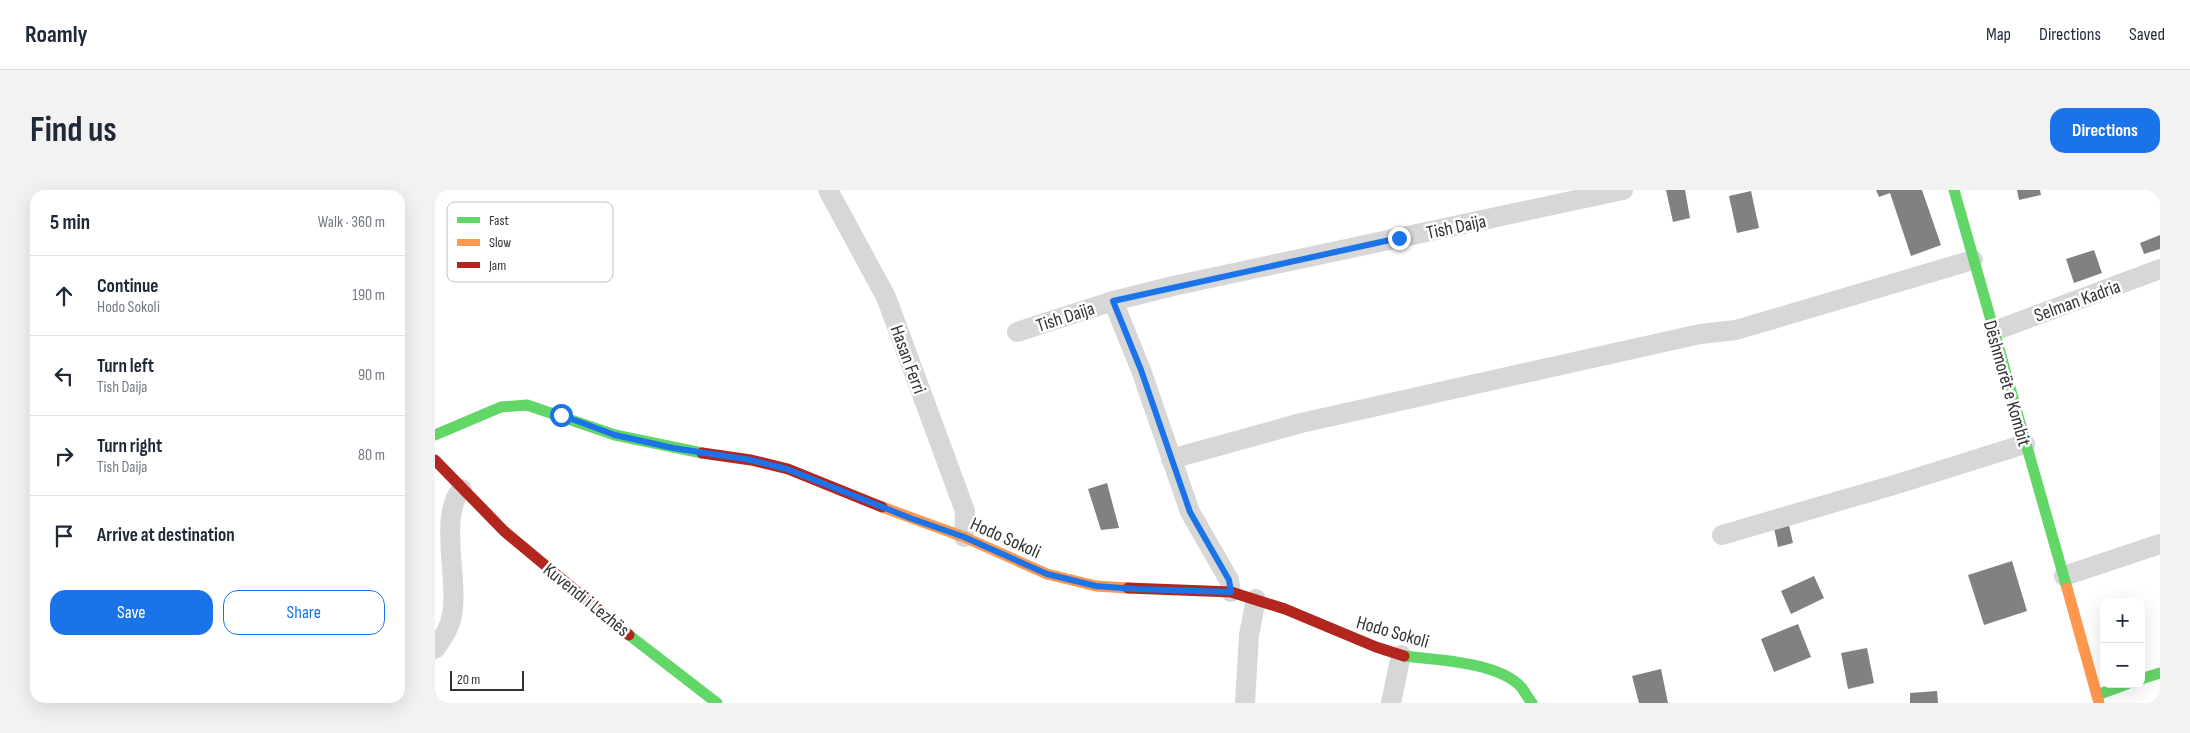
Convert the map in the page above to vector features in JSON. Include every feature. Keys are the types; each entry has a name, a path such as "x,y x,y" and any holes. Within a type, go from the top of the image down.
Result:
{"street":[{"name":"Hasan Ferri","path":"828,190 886,297 897,325 965,511 964,537"},
{"name":"Tish Daija","path":"1017,332 1113,301 1623,190"},
{"name":"Dëshmorët e Kombit","path":"1954,190 2098,699"},
{"path":"1171,459 1301,423 1428,393 1699,334 1736,330 1973,260"},
{"name":"Selman Kadria","path":"1994,331 2160,269"},
{"name":"Tish Daija","path":"1113,301 1141,370 1190,512 1229,580 1231,592"},
{"name":"Hodo Sokoli","path":"435,435 501,407 527,405 615,435 673,448 751,460 787,469 910,518 964,537 1047,574 1096,586 1231,592 1256,599 1285,609 1375,648 1480,667 1504,675 1520,686 1532,703"},
{"path":"1722,535 1894,485 2025,444"},
{"name":"Kuvendi i Lezhës","path":"435,460 504,531 563,581 717,703"},
{"path":"435,650 445,636 453,615 452,508 456,496 462,489"},
{"path":"2064,576 2160,544"},
{"path":"1245,703 1249,635 1256,599"},
{"path":"1391,703 1401,654"},
{"path":"2145,678 2160,673"},
{"path":"2098,699 2119,688"}],"building":[{"path":"1666,190 1685,190 1690,218 1673,222"},
{"path":"1876,190 1922,190 1941,245 1911,256 1890,193 1879,197"},
{"path":"2017,190 2040,190 2041,195 2019,200"},
{"path":"1751,191 1759,228 1737,233 1729,196"},
{"path":"2160,235 2160,249 2144,254 2140,243"},
{"path":"2094,250 2102,273 2074,283 2066,259"},
{"path":"1107,483 1119,528 1101,530 1088,489"},
{"path":"1789,525 1793,543 1778,547 1774,528"},
{"path":"2012,561 2027,611 1984,625 1968,575"},
{"path":"1814,576 1824,598 1791,614 1781,591"},
{"path":"1798,624 1811,657 1774,672 1761,639"},
{"path":"1867,648 1874,683 1848,689 1841,653"},
{"path":"1661,669 1668,703 1639,703 1632,676"},
{"path":"1937,691 1938,703 1910,703 1910,693"}],"traffic: fast":[{"path":"1954,190 2067,588"},
{"path":"435,435 501,407 527,405 615,435 702,453"},
{"path":"629,635 717,703"},
{"path":"1404,656 1449,661 1483,667 1498,672 1521,687 1532,703"},
{"path":"2145,678 2160,673"},
{"path":"2097,695 2116,688"}],"traffic: slow":[{"path":"882,507 964,537 1047,574 1096,586 1128,588"},
{"path":"2067,588 2099,703"}],"traffic: jam":[{"path":"702,453 751,460 788,469 882,507"},
{"path":"435,460 504,531 629,635"},
{"path":"1128,588 1231,592 1285,609 1376,647 1404,656"}],"route":[{"path":"561,415 615,435 673,448 751,460 787,469 910,518 964,537 1047,574 1096,586 1231,592 1232,585 1190,512 1141,370 1113,301 1173,286 1399,238"}]}
